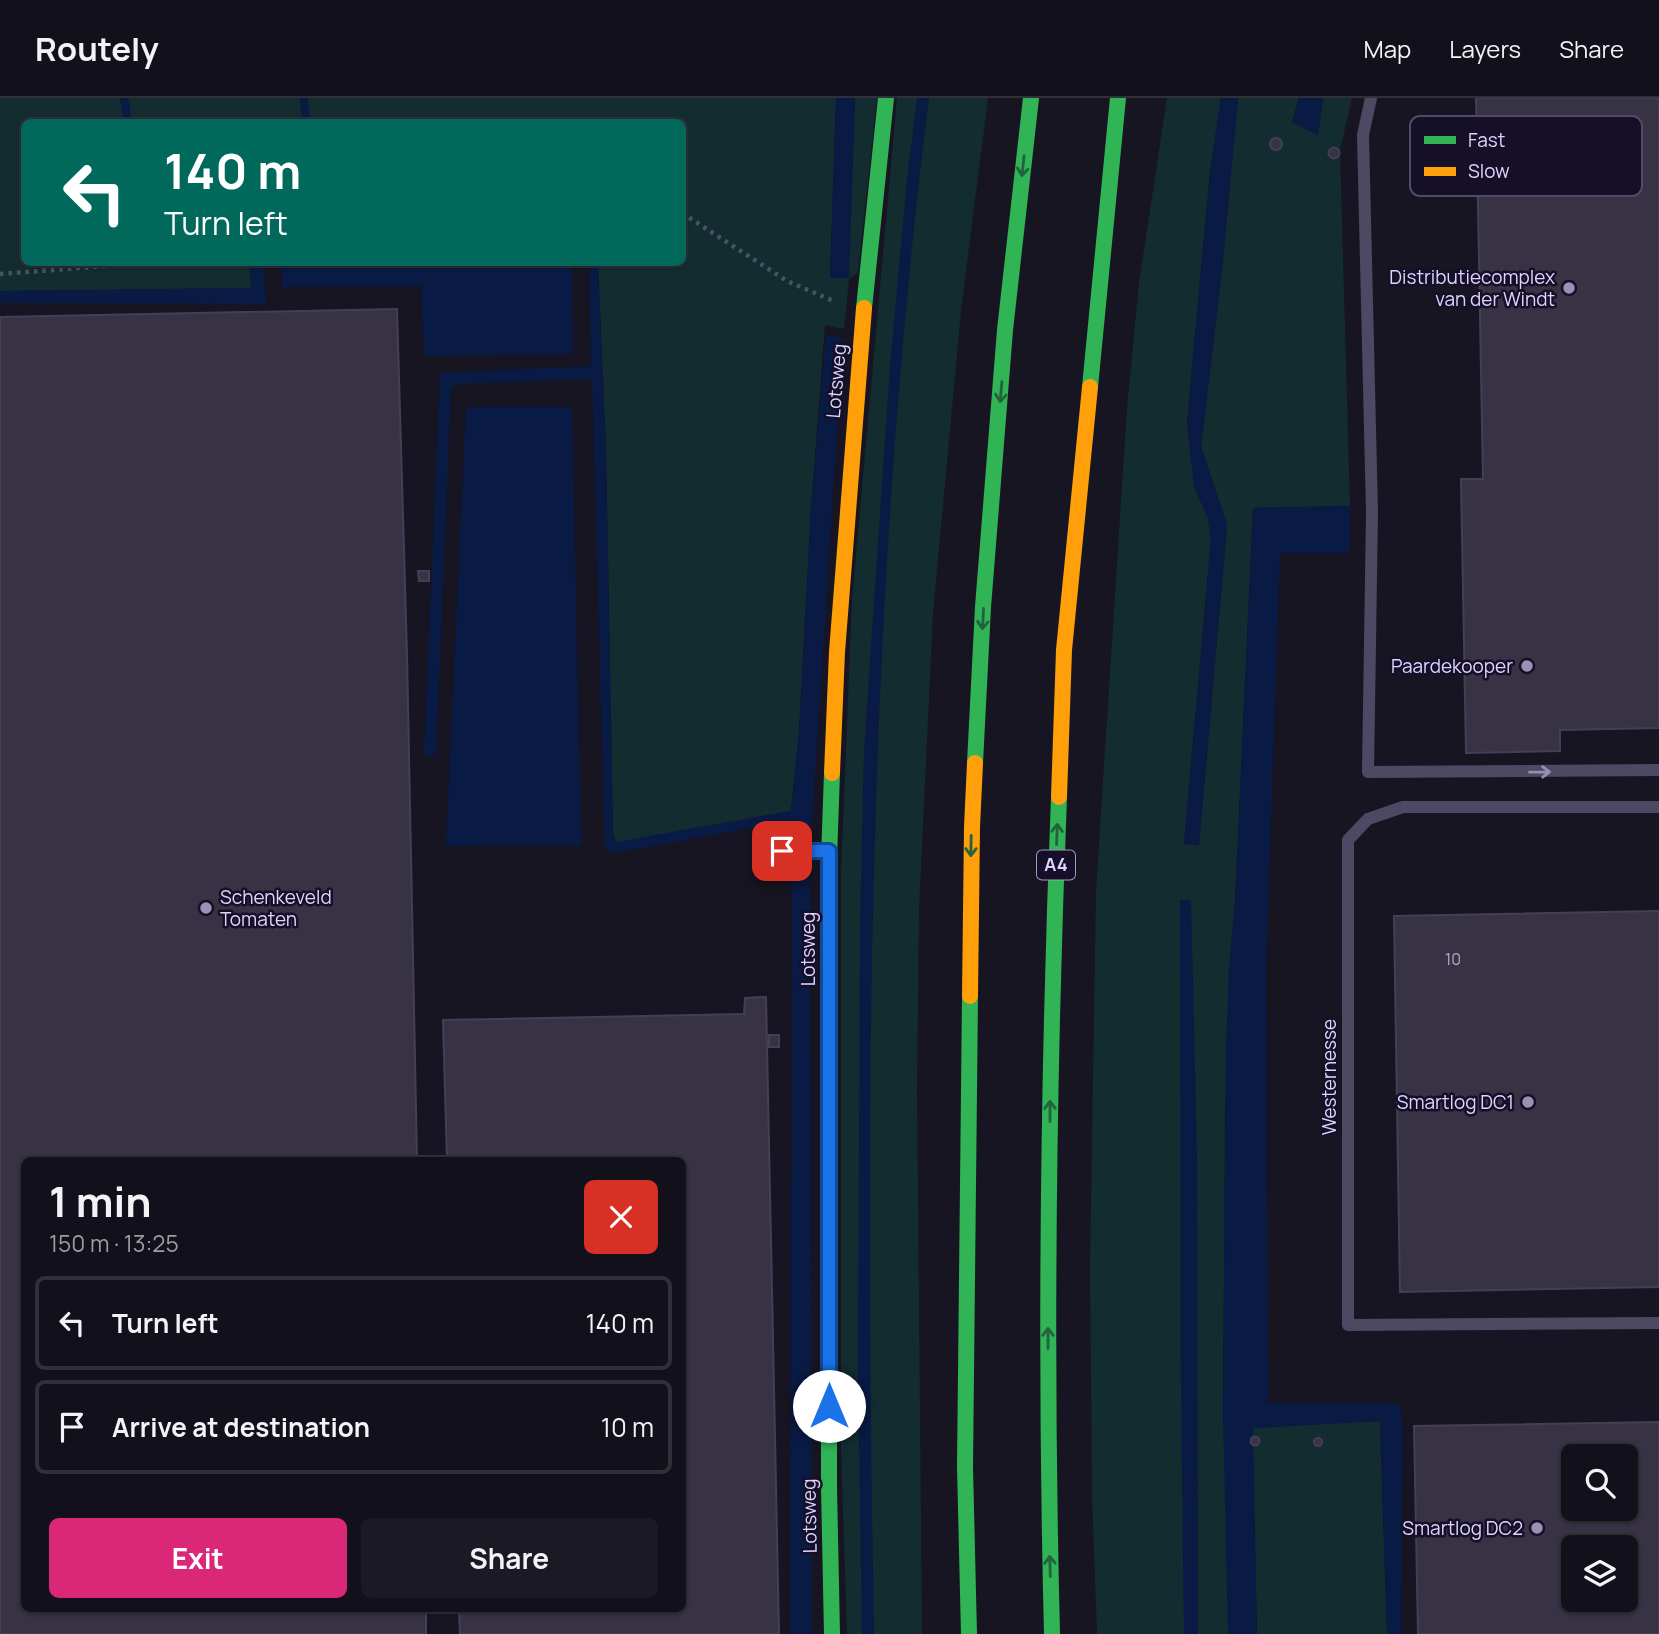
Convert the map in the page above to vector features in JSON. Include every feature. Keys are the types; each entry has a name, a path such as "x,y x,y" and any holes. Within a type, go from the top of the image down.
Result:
{"main road":[{"name":"Lotsweg","path":"832,1634 829,1487 829,851 837,652 863,313 886,98"},
{"path":"969,1634 965,1467 972,827 983,607 1004,344 1031,98"},
{"name":"A4","path":"1052,1634 1048,1481 1050,1025 1064,650 1118,98"}],"lane":[{"path":"1371,98 1363,135 1372,512 1368,772 1659,770"},
{"name":"Westernesse","path":"1659,807 1403,807 1368,818 1348,840 1348,1325 1659,1323"},
{"path":"782,851 829,851"}],"path":[{"path":"686,216 787,281 863,313"},
{"path":"0,274 107,266"}],"green space":[{"path":"0,98 836,98 830,278 848,278 855,98 877,98 858,273 849,279 844,329 825,325 811,507 799,732 791,811 622,843 616,842 613,833 606,450 598,266 686,266 686,119 21,119 21,266 250,266 251,288 0,291"},
{"path":"897,98 988,98 961,311 933,613 919,909 917,1089 922,1634 847,1634 841,1449 841,874 852,599"},
{"path":"1167,98 1221,98 1210,172 1187,423 1194,486 1208,518 1211,539 1184,844 1199,845 1227,525 1201,447 1222,269 1238,98 1299,98 1292,122 1318,135 1323,98 1352,98 1340,150 1350,506 1253,508 1235,902 1229,972 1225,1115 1223,1413 1244,1634 1097,1634 1092,1496 1090,1266 1096,891 1127,408 1139,283"},
{"path":"1380,1421 1387,1634 1257,1634 1252,1428"}],"water":[{"path":"836,98 855,98 849,278 830,278"},
{"path":"917,98 929,98 908,289 892,481 874,865 870,1250 874,1634 862,1634 858,1372 860,928 864,750 890,367"},
{"path":"1221,98 1238,98 1222,269 1201,447 1227,525 1199,845 1184,844 1211,539 1208,518 1194,486 1187,423 1210,172"},
{"path":"1299,98 1323,98 1318,135 1292,122"},
{"path":"250,266 264,266 266,304 0,303 0,291 251,288"},
{"path":"282,266 572,266 573,354 424,356 421,286 282,287"},
{"path":"589,266 598,266 606,450 613,833 616,842 791,811 799,732 811,507 826,334 843,339 812,824 806,826 779,823 615,853 605,848 592,379 459,384 451,388 436,755 424,755 440,373 591,366"},
{"path":"466,407 572,407 581,845 446,846"},
{"path":"1350,506 1350,553 1280,553 1266,969 1268,1403 1394,1403 1400,1407 1403,1427 1401,1634 1387,1634 1380,1421 1253,1428 1257,1634 1228,1634 1223,1413 1226,1049 1253,508"},
{"path":"792,870 810,870 812,1634 790,1634"},
{"path":"1180,900 1191,900 1197,1155 1198,1634 1184,1634"}],"building":[{"name":"Distributiecomplex van der Windt","path":"1476,98 1659,98 1659,728 1560,730 1560,751 1466,753 1461,479 1483,479 1478,196 1642,196 1642,116 1476,116"},
{"path":"1276,138 1282,144 1276,150 1270,144"},
{"path":"1334,148 1338,149 1338,157 1334,158 1330,157 1329,153 1330,149"},
{"name":"Schenkeveld Tomaten","path":"397,309 417,1157 21,1157 21,1612 426,1612 426,1634 0,1634 0,317"},
{"path":"418,571 429,571 429,581 419,581"},
{"name":"Smartlog DC1","path":"1659,911 1659,1287 1400,1292 1394,916"},
{"path":"766,997 779,1634 460,1634 459,1612 686,1612 686,1157 447,1157 443,1020 744,1014 745,998"},
{"path":"769,1035 779,1035 779,1047 769,1047"},
{"name":"Smartlog DC2","path":"1659,1422 1659,1634 1418,1634 1414,1426"},
{"path":"1255,1437 1259,1441 1255,1445 1251,1441"},
{"path":"1318,1438 1322,1442 1318,1446 1314,1442"}],"waterway":[{"path":"124,98 128,119"},
{"path":"304,98 306,119"}],"traffic: fast":[{"path":"864,308 886,98"},
{"path":"975,763 983,607 1005,330 1031,98"},
{"path":"1090,387 1118,98"},
{"path":"832,773 829,858 829,1487 832,1634"},
{"path":"1052,1634 1049,1216 1059,797"},
{"path":"969,1634 965,1467 970,996"}],"traffic: slow":[{"path":"832,773 837,652 864,308"},
{"path":"1059,797 1064,650 1090,387"},
{"path":"970,996 975,763"}],"place":[{"name":"Distributiecomplex van der Windt","path":"1569,288"},
{"name":"Paardekooper","path":"1527,666"},
{"name":"Schenkeveld Tomaten","path":"206,908"},
{"name":"Smartlog DC1","path":"1528,1102"},
{"name":"Smartlog DC2","path":"1537,1528"}],"route":[{"path":"782,851 829,851 829,1406"}]}
